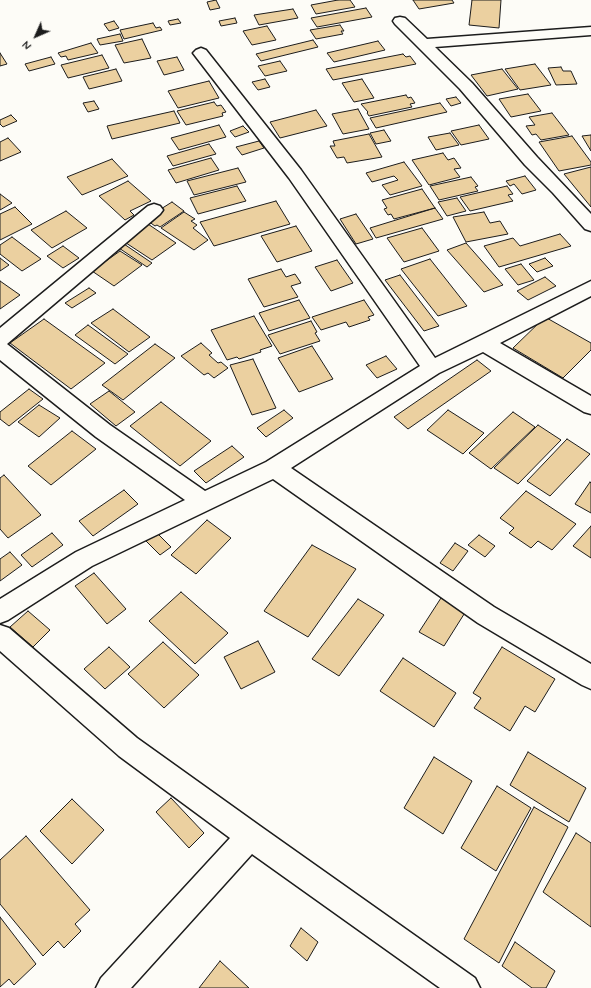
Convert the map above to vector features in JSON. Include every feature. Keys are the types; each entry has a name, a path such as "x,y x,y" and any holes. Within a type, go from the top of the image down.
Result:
{"street":[{"path":"400,21 466,86 531,161 559,189 591,225"},
{"path":"422,44 591,31"},
{"path":"201,54 295,174 432,368"},
{"path":"0,339 154,210"},
{"path":"0,612 84,559 274,468 432,368 591,288"},
{"path":"484,343 591,406"},
{"path":"0,349 103,431 204,502"},
{"path":"274,468 486,615 591,677"},
{"path":"0,636 128,747 250,836 465,988"},
{"path":"111,988 250,836"}],"building":[{"path":"216,0 220,8 210,10 207,2"},
{"path":"338,0 350,0 355,7 316,14 311,5"},
{"path":"413,0 452,0 454,3 419,9"},
{"path":"472,0 501,0 499,28 469,25"},
{"path":"366,8 372,17 317,27 311,18"},
{"path":"293,9 298,18 259,25 254,15"},
{"path":"235,18 237,23 221,26 219,21"},
{"path":"178,19 181,23 170,25 168,21"},
{"path":"114,21 119,28 109,31 104,24"},
{"path":"153,23 156,28 160,27 162,30 124,39 120,30"},
{"path":"340,25 344,31 341,31 343,34 316,39 310,30"},
{"path":"267,26 276,40 252,45 243,31"},
{"path":"120,34 123,41 100,45 97,39"},
{"path":"142,39 151,58 124,63 115,45"},
{"path":"313,40 318,47 261,61 256,54"},
{"path":"378,41 385,50 334,62 327,53"},
{"path":"91,43 98,53 68,60 66,56 61,57 58,53"},
{"path":"0,53 7,64 0,66"},
{"path":"403,54 406,57 410,56 416,64 333,80 326,69"},
{"path":"102,55 109,68 68,78 61,65"},
{"path":"51,57 55,64 29,71 25,64"},
{"path":"177,57 184,70 164,75 157,61"},
{"path":"280,61 287,71 265,76 258,66"},
{"path":"535,64 551,85 520,90 505,69"},
{"path":"561,67 563,71 571,71 577,84 556,85 548,68"},
{"path":"116,69 122,81 89,89 83,77"},
{"path":"502,69 518,89 487,96 471,75"},
{"path":"265,79 270,87 258,90 252,82"},
{"path":"362,79 374,98 354,102 342,83"},
{"path":"209,81 219,98 178,108 168,91"},
{"path":"528,94 541,111 511,117 499,99"},
{"path":"406,95 408,98 411,97 415,103 410,104 412,107 369,116 367,113 368,112 361,104"},
{"path":"456,97 461,103 451,106 446,99"},
{"path":"94,101 99,109 88,112 83,103"},
{"path":"214,102 217,106 221,105 226,112 222,113 223,116 186,125 177,111"},
{"path":"440,103 447,112 376,128 370,118"},
{"path":"358,109 369,129 343,134 332,114"},
{"path":"316,110 327,126 280,138 270,122"},
{"path":"174,111 180,123 112,139 107,126"},
{"path":"552,113 569,135 541,140 536,134 532,135 526,126 535,125 529,117"},
{"path":"11,115 17,121 3,127 0,124 0,120"},
{"path":"219,125 226,137 179,150 171,138"},
{"path":"479,125 489,139 461,145 451,131"},
{"path":"243,126 249,132 235,137 230,131"},
{"path":"384,130 391,141 376,144 370,133"},
{"path":"450,133 459,145 436,150 428,137"},
{"path":"369,134 382,157 347,163 344,157 337,158 330,146 335,146 333,141"},
{"path":"591,135 591,151 582,136"},
{"path":"572,136 591,162 591,165 559,171 539,142"},
{"path":"8,138 21,152 0,161 0,142"},
{"path":"259,141 264,148 242,155 236,147"},
{"path":"209,144 216,154 173,166 167,156"},
{"path":"443,153 448,160 454,158 461,168 454,169 460,177 429,185 412,160"},
{"path":"211,158 219,170 176,183 168,170"},
{"path":"112,159 128,176 82,195 67,177"},
{"path":"404,162 422,186 390,195 382,185 398,180 394,176 372,182 366,173"},
{"path":"591,167 591,207 564,174"},
{"path":"238,168 246,182 194,195 187,181"},
{"path":"525,176 536,190 522,194 514,184 510,186 506,181"},
{"path":"471,177 478,186 475,187 478,191 439,200 430,186"},
{"path":"128,181 151,201 130,211 134,215 125,220 99,196"},
{"path":"237,186 246,201 198,214 190,198"},
{"path":"507,186 513,194 508,195 513,201 470,211 460,197"},
{"path":"422,189 435,208 394,219 391,214 388,215 384,209 387,208 382,200"},
{"path":"0,194 12,203 0,210"},
{"path":"457,198 466,211 447,216 438,202"},
{"path":"276,201 290,224 214,246 200,222"},
{"path":"172,202 184,211 160,227 157,225 155,226 145,219"},
{"path":"15,207 32,224 0,240 0,214"},
{"path":"435,208 443,219 376,238 370,228"},
{"path":"66,211 87,228 52,248 31,230"},
{"path":"184,212 195,219 191,221 197,225 193,228 208,240 194,250 161,228"},
{"path":"484,212 490,223 500,221 508,234 466,242 453,217"},
{"path":"356,214 373,239 356,244 340,219"},
{"path":"145,222 176,243 152,260 120,239"},
{"path":"296,226 312,251 277,262 261,236"},
{"path":"422,228 439,251 404,262 387,238"},
{"path":"560,234 571,246 499,267 484,246 513,238 520,246"},
{"path":"12,237 41,259 22,271 0,254 0,245"},
{"path":"121,242 152,263 147,267 116,246"},
{"path":"466,243 503,285 484,292 447,250"},
{"path":"63,246 79,258 63,268 47,256"},
{"path":"120,251 142,265 114,286 92,271"},
{"path":"0,258 9,265 0,271"},
{"path":"545,258 553,266 537,272 529,264"},
{"path":"430,259 467,306 438,316 401,269"},
{"path":"337,260 353,283 331,291 315,267"},
{"path":"521,264 534,280 518,285 505,269"},
{"path":"281,269 286,277 295,274 301,283 291,286 298,297 264,307 248,279"},
{"path":"400,275 439,326 424,331 385,280"},
{"path":"545,277 556,286 528,300 517,291"},
{"path":"0,281 20,295 0,309"},
{"path":"89,288 96,293 72,308 65,303"},
{"path":"299,300 310,318 269,331 259,313"},
{"path":"364,300 374,315 368,317 370,320 349,327 346,322 321,330 312,317"},
{"path":"113,309 150,337 129,352 91,323"},
{"path":"254,316 272,346 260,350 261,352 239,359 237,357 227,360 211,330"},
{"path":"545,317 591,343 591,350 563,378 513,348"},
{"path":"44,319 105,363 71,389 10,343"},
{"path":"311,321 317,332 315,333 320,341 280,354 268,335"},
{"path":"88,325 128,354 115,364 75,335"},
{"path":"201,343 212,353 209,355 218,363 221,362 228,368 214,378 208,373 204,375 181,356"},
{"path":"155,344 175,358 123,400 102,385"},
{"path":"312,346 333,379 299,392 278,358"},
{"path":"386,356 397,369 377,378 366,365"},
{"path":"253,359 276,408 252,415 230,365"},
{"path":"477,360 491,371 408,429 394,417"},
{"path":"29,389 43,399 9,426 0,419 0,412"},
{"path":"109,391 135,412 116,426 90,404"},
{"path":"161,402 211,441 180,466 130,426"},
{"path":"39,405 60,418 39,437 18,422"},
{"path":"284,410 293,418 266,437 257,428"},
{"path":"448,410 484,433 463,454 427,430"},
{"path":"513,412 535,427 491,469 469,453"},
{"path":"538,425 561,440 518,484 494,468"},
{"path":"72,431 96,449 51,485 28,466"},
{"path":"567,439 590,454 550,496 527,481"},
{"path":"232,446 244,457 206,483 194,471"},
{"path":"4,475 41,515 8,538 0,529 0,478"},
{"path":"590,482 591,483 591,513 575,504"},
{"path":"124,490 138,504 93,536 79,521"},
{"path":"526,491 576,524 552,550 538,541 531,548 509,533 514,528 500,518"},
{"path":"207,520 231,538 196,574 171,555"},
{"path":"591,526 591,558 573,546"},
{"path":"52,533 63,545 32,567 21,555"},
{"path":"157,533 171,547 160,555 146,541"},
{"path":"479,535 495,546 485,557 468,545"},
{"path":"455,543 468,551 453,571 440,563"},
{"path":"312,545 356,569 308,637 264,611"},
{"path":"10,552 22,565 0,581 0,559"},
{"path":"94,573 126,609 107,624 75,586"},
{"path":"181,592 228,633 195,664 149,621"},
{"path":"441,598 466,611 444,646 419,632"},
{"path":"358,599 384,615 339,676 312,659"},
{"path":"28,611 50,630 33,647 10,627"},
{"path":"258,641 275,672 241,689 224,657"},
{"path":"163,642 199,675 164,708 128,674"},
{"path":"109,647 130,667 105,689 84,669"},
{"path":"502,647 555,679 535,712 525,706 510,731 474,708 481,698 473,693"},
{"path":"403,658 456,693 434,727 380,691"},
{"path":"528,752 586,788 569,822 510,785"},
{"path":"434,757 472,781 443,834 404,808"},
{"path":"497,786 531,808 496,871 461,848"},
{"path":"171,798 204,833 189,848 156,812"},
{"path":"72,799 104,830 72,864 40,831"},
{"path":"534,807 568,827 499,963 464,939"},
{"path":"576,833 591,843 591,927 543,892"},
{"path":"26,836 90,910 75,924 81,931 64,948 58,941 43,956 0,904 0,860"},
{"path":"0,917 36,964 14,985 9,979 0,987"},
{"path":"301,928 318,942 307,961 290,946"},
{"path":"515,942 555,971 546,988 532,988 502,966"},
{"path":"220,961 249,988 199,988"}]}
